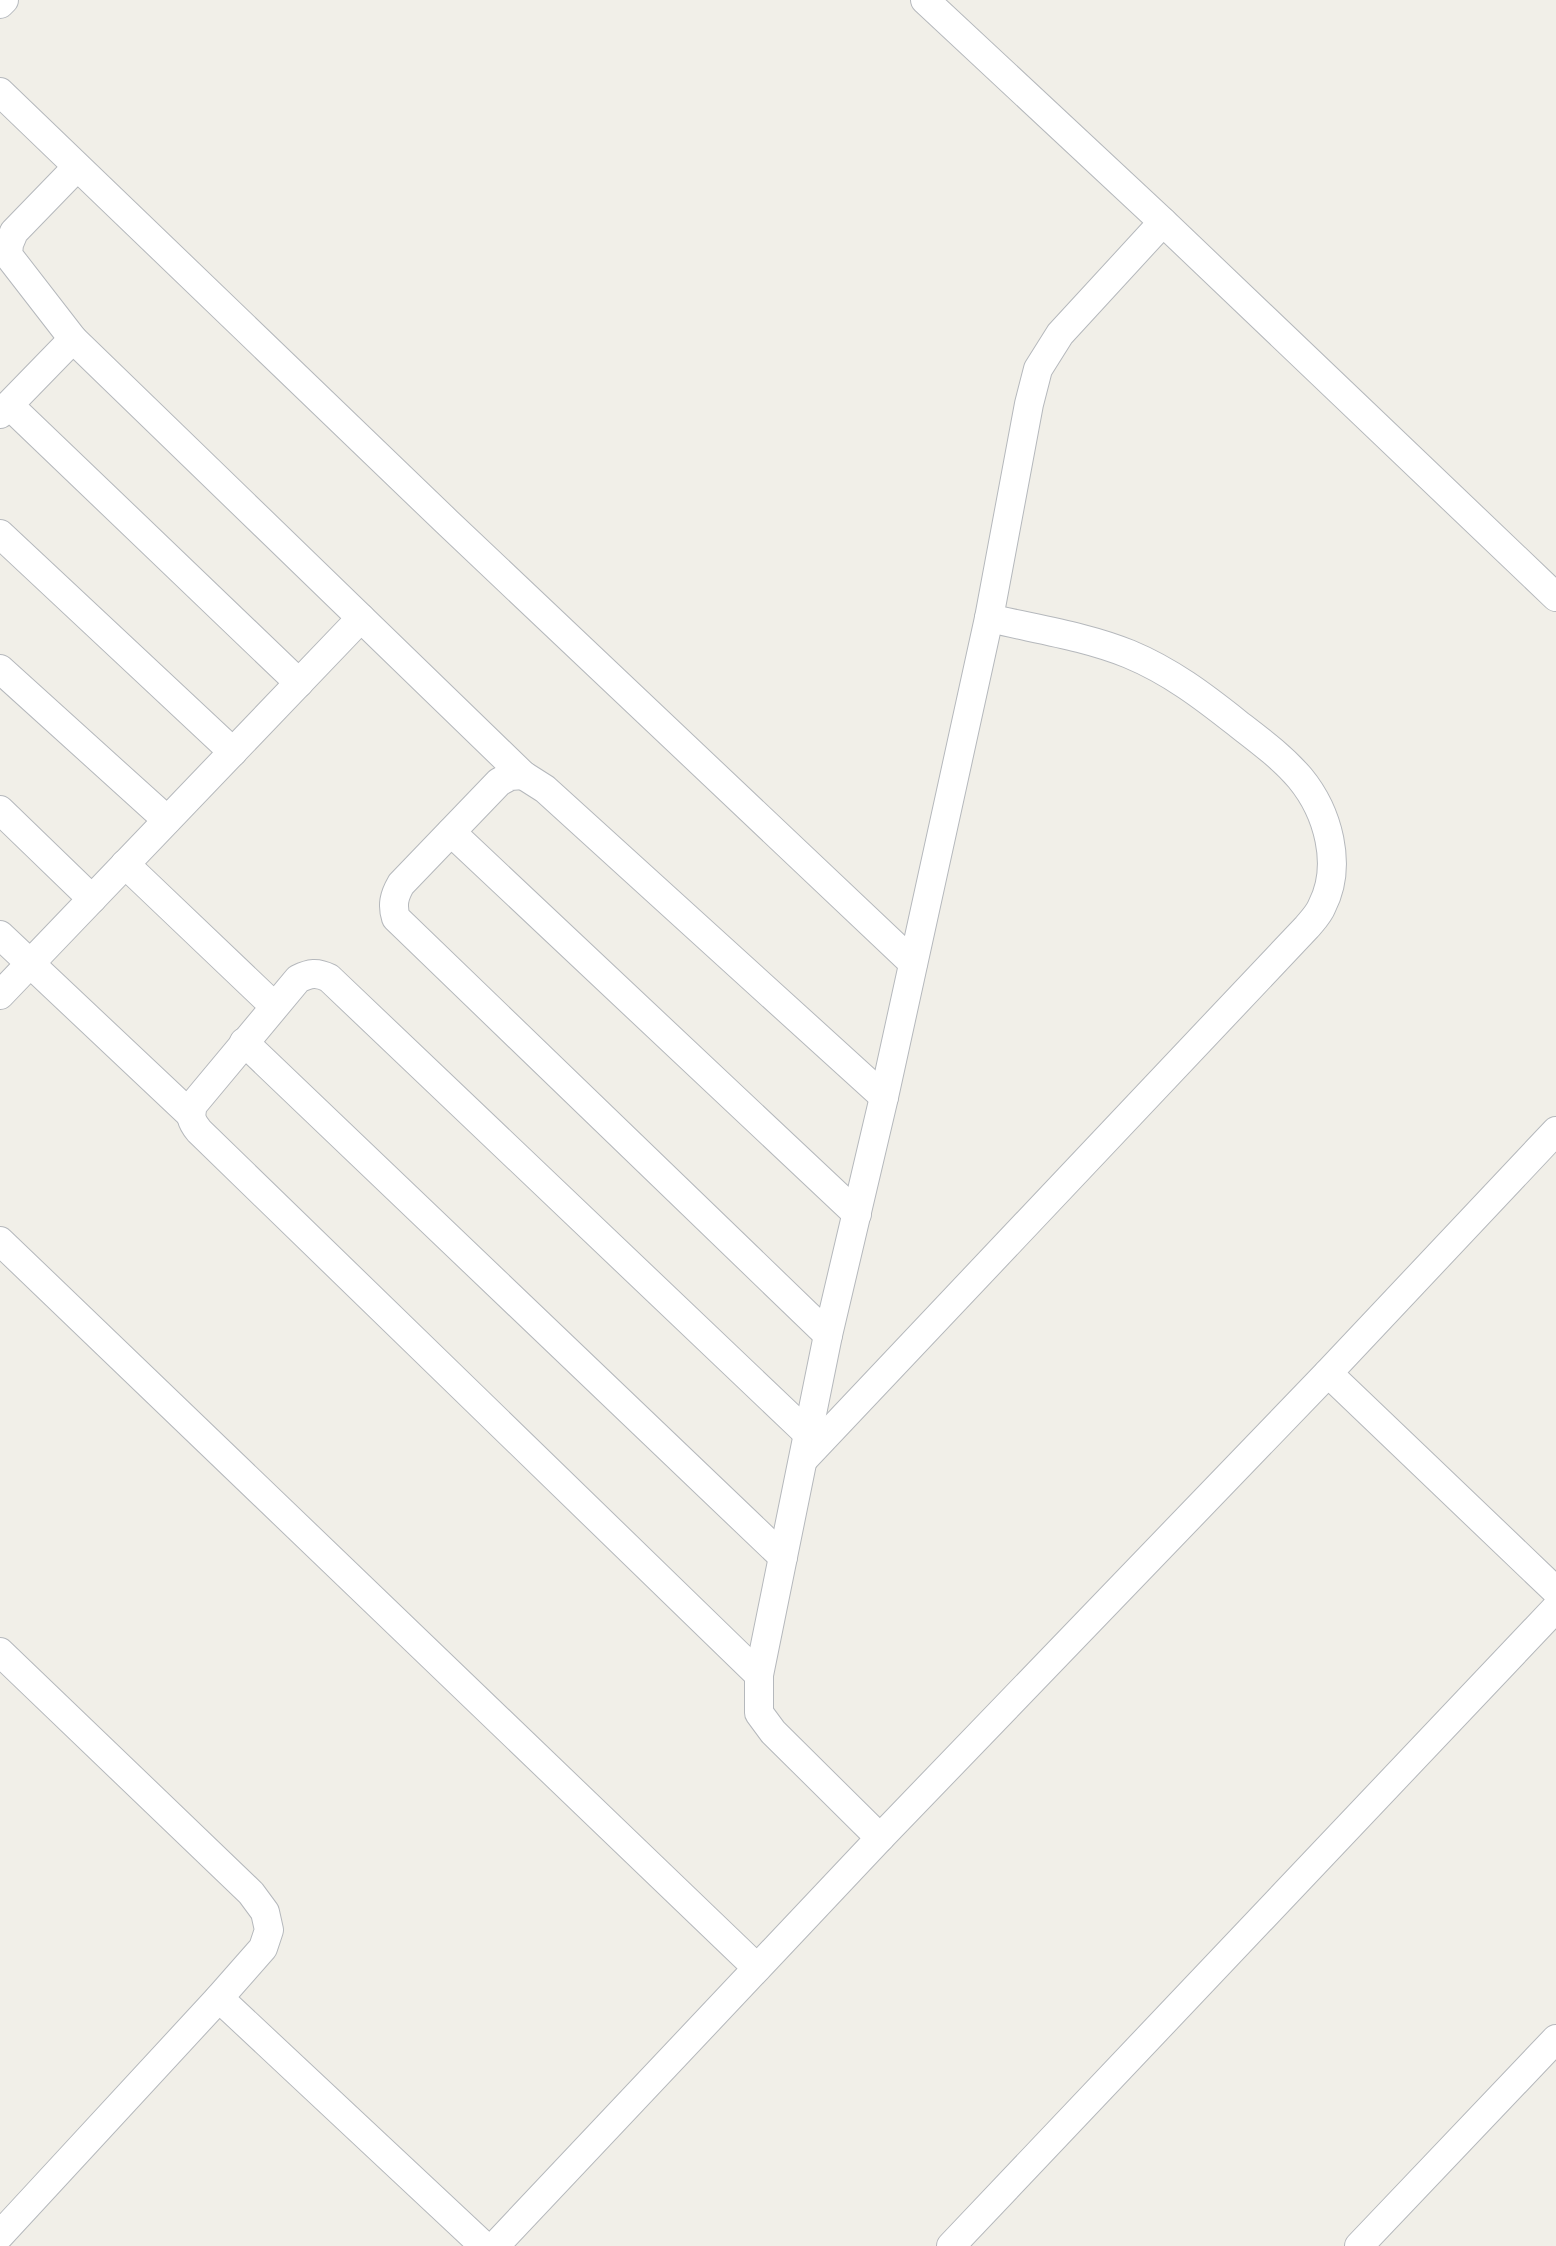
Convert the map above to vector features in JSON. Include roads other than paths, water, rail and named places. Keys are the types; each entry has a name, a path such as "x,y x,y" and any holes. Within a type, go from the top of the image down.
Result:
{"street":[{"path":"0,4 4,0"},
{"path":"925,0 1163,222 1556,597"},
{"path":"0,92 462,535 913,963"},
{"path":"77,167 14,232 9,244 8,256 73,339 523,775 545,789 884,1097"},
{"path":"880,1838 773,1732 759,1713 759,1674 828,1334 884,1097 989,618 1029,404 1038,369 1060,334 1163,222"},
{"path":"73,339 4,410 299,682"},
{"path":"0,534 233,752"},
{"path":"0,995 361,618"},
{"path":"806,1446 1307,927 1322,907 1330,885 1332,856 1327,827 1316,802 1300,778 1270,749 1198,691 1163,670 1128,654 989,618"},
{"path":"0,669 168,820"},
{"path":"523,775 510,776 499,782 401,884 392,907 396,918 828,1334"},
{"path":"0,810 92,899"},
{"path":"451,832 857,1214"},
{"path":"125,864 274,1006"},
{"path":"0,935 191,1115 193,1123 199,1131 759,1674"},
{"path":"191,1115 199,1096 298,979 308,974 319,973 339,986 806,1446"},
{"path":"244,1042 784,1557"},
{"path":"509,2241 757,1968 1328,1373 1556,1131"},
{"path":"0,1242 757,1968"},
{"path":"1328,1373 1556,1591"},
{"path":"951,2246 1556,1608"},
{"path":"0,1652 251,1893 265,1912 268,1930 263,1948 0,2235"},
{"path":"219,1998 484,2246"},
{"path":"1359,2246 1556,2039"}]}
